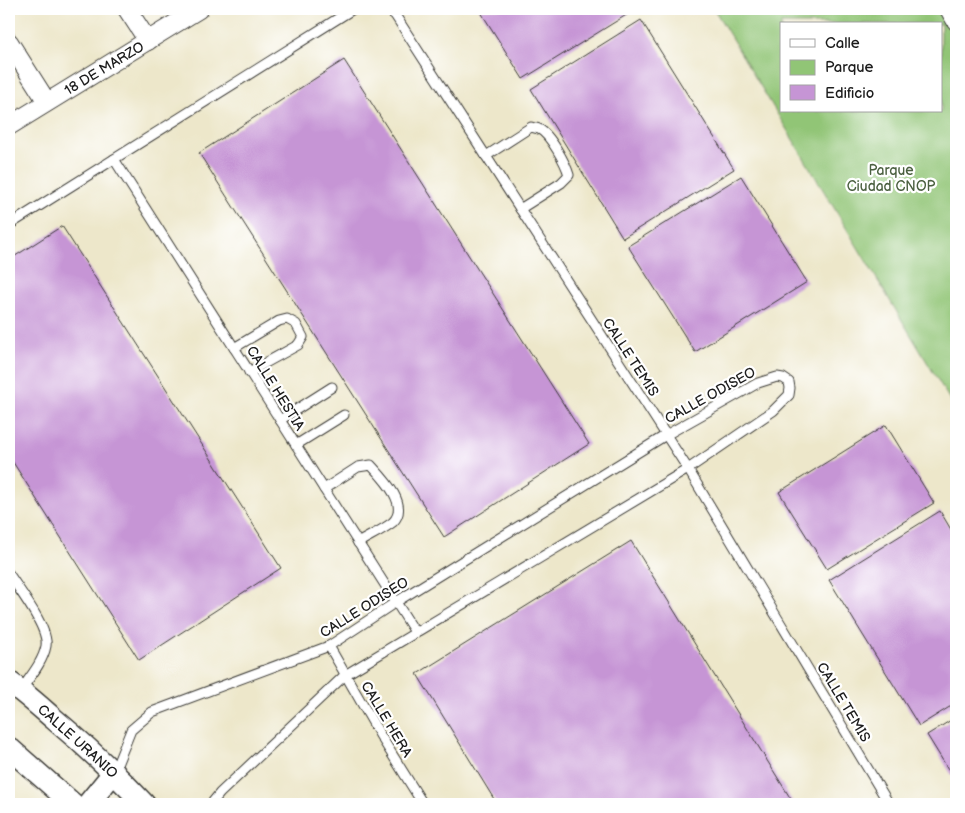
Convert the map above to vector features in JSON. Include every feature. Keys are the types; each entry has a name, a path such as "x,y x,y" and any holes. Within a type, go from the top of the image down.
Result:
{"street":[{"path":"127,9 148,41"},
{"name":"18 DE MARZO","path":"9,126 199,9"},
{"path":"949,9 956,20"},
{"path":"9,42 47,102"},
{"name":"CALLE URANIO","path":"15,686 114,772 144,804"},
{"path":"9,748 73,804"},
{"path":"88,804 114,772"}],"lane":[{"path":"9,225 353,9"},
{"name":"CALLE TEMIS","path":"386,9 395,15 688,469 889,804"},
{"path":"486,156 531,127 540,129 546,135 566,166 569,175 561,183 520,209"},
{"name":"CALLE HESTIA","path":"114,159 415,632"},
{"path":"234,348 279,321 287,319 296,324 303,337 298,345 249,372"},
{"name":"CALLE ODISEO","path":"114,772 131,730 152,712 329,646 396,602 666,435 758,383 777,377 789,382 789,395 773,411 688,469 345,675 220,793 211,804"},
{"path":"280,420 332,387"},
{"path":"296,445 344,415"},
{"path":"324,489 358,467 371,465 384,478 399,503 399,512 393,522 358,543"},
{"path":"9,574 43,627 47,638 41,660 15,686"},
{"name":"CALLE HERA","path":"329,646 423,804"}],"green space":[{"name":"Parque Ciudad CNOP","path":"714,9 950,9 956,20 956,410"}],"building":[{"path":"479,9 636,9 523,79"},
{"path":"641,20 734,169 623,238 531,89"},
{"path":"344,60 589,444 444,537 199,153"},
{"path":"741,176 807,282 695,352 628,246"},
{"path":"62,226 281,568 139,660 9,456 9,260"},
{"path":"886,425 934,503 827,569 779,492"},
{"path":"940,511 956,538 956,703 919,726 829,580"},
{"path":"631,541 794,804 497,804 417,674"},
{"path":"956,717 956,782 927,735"}]}
